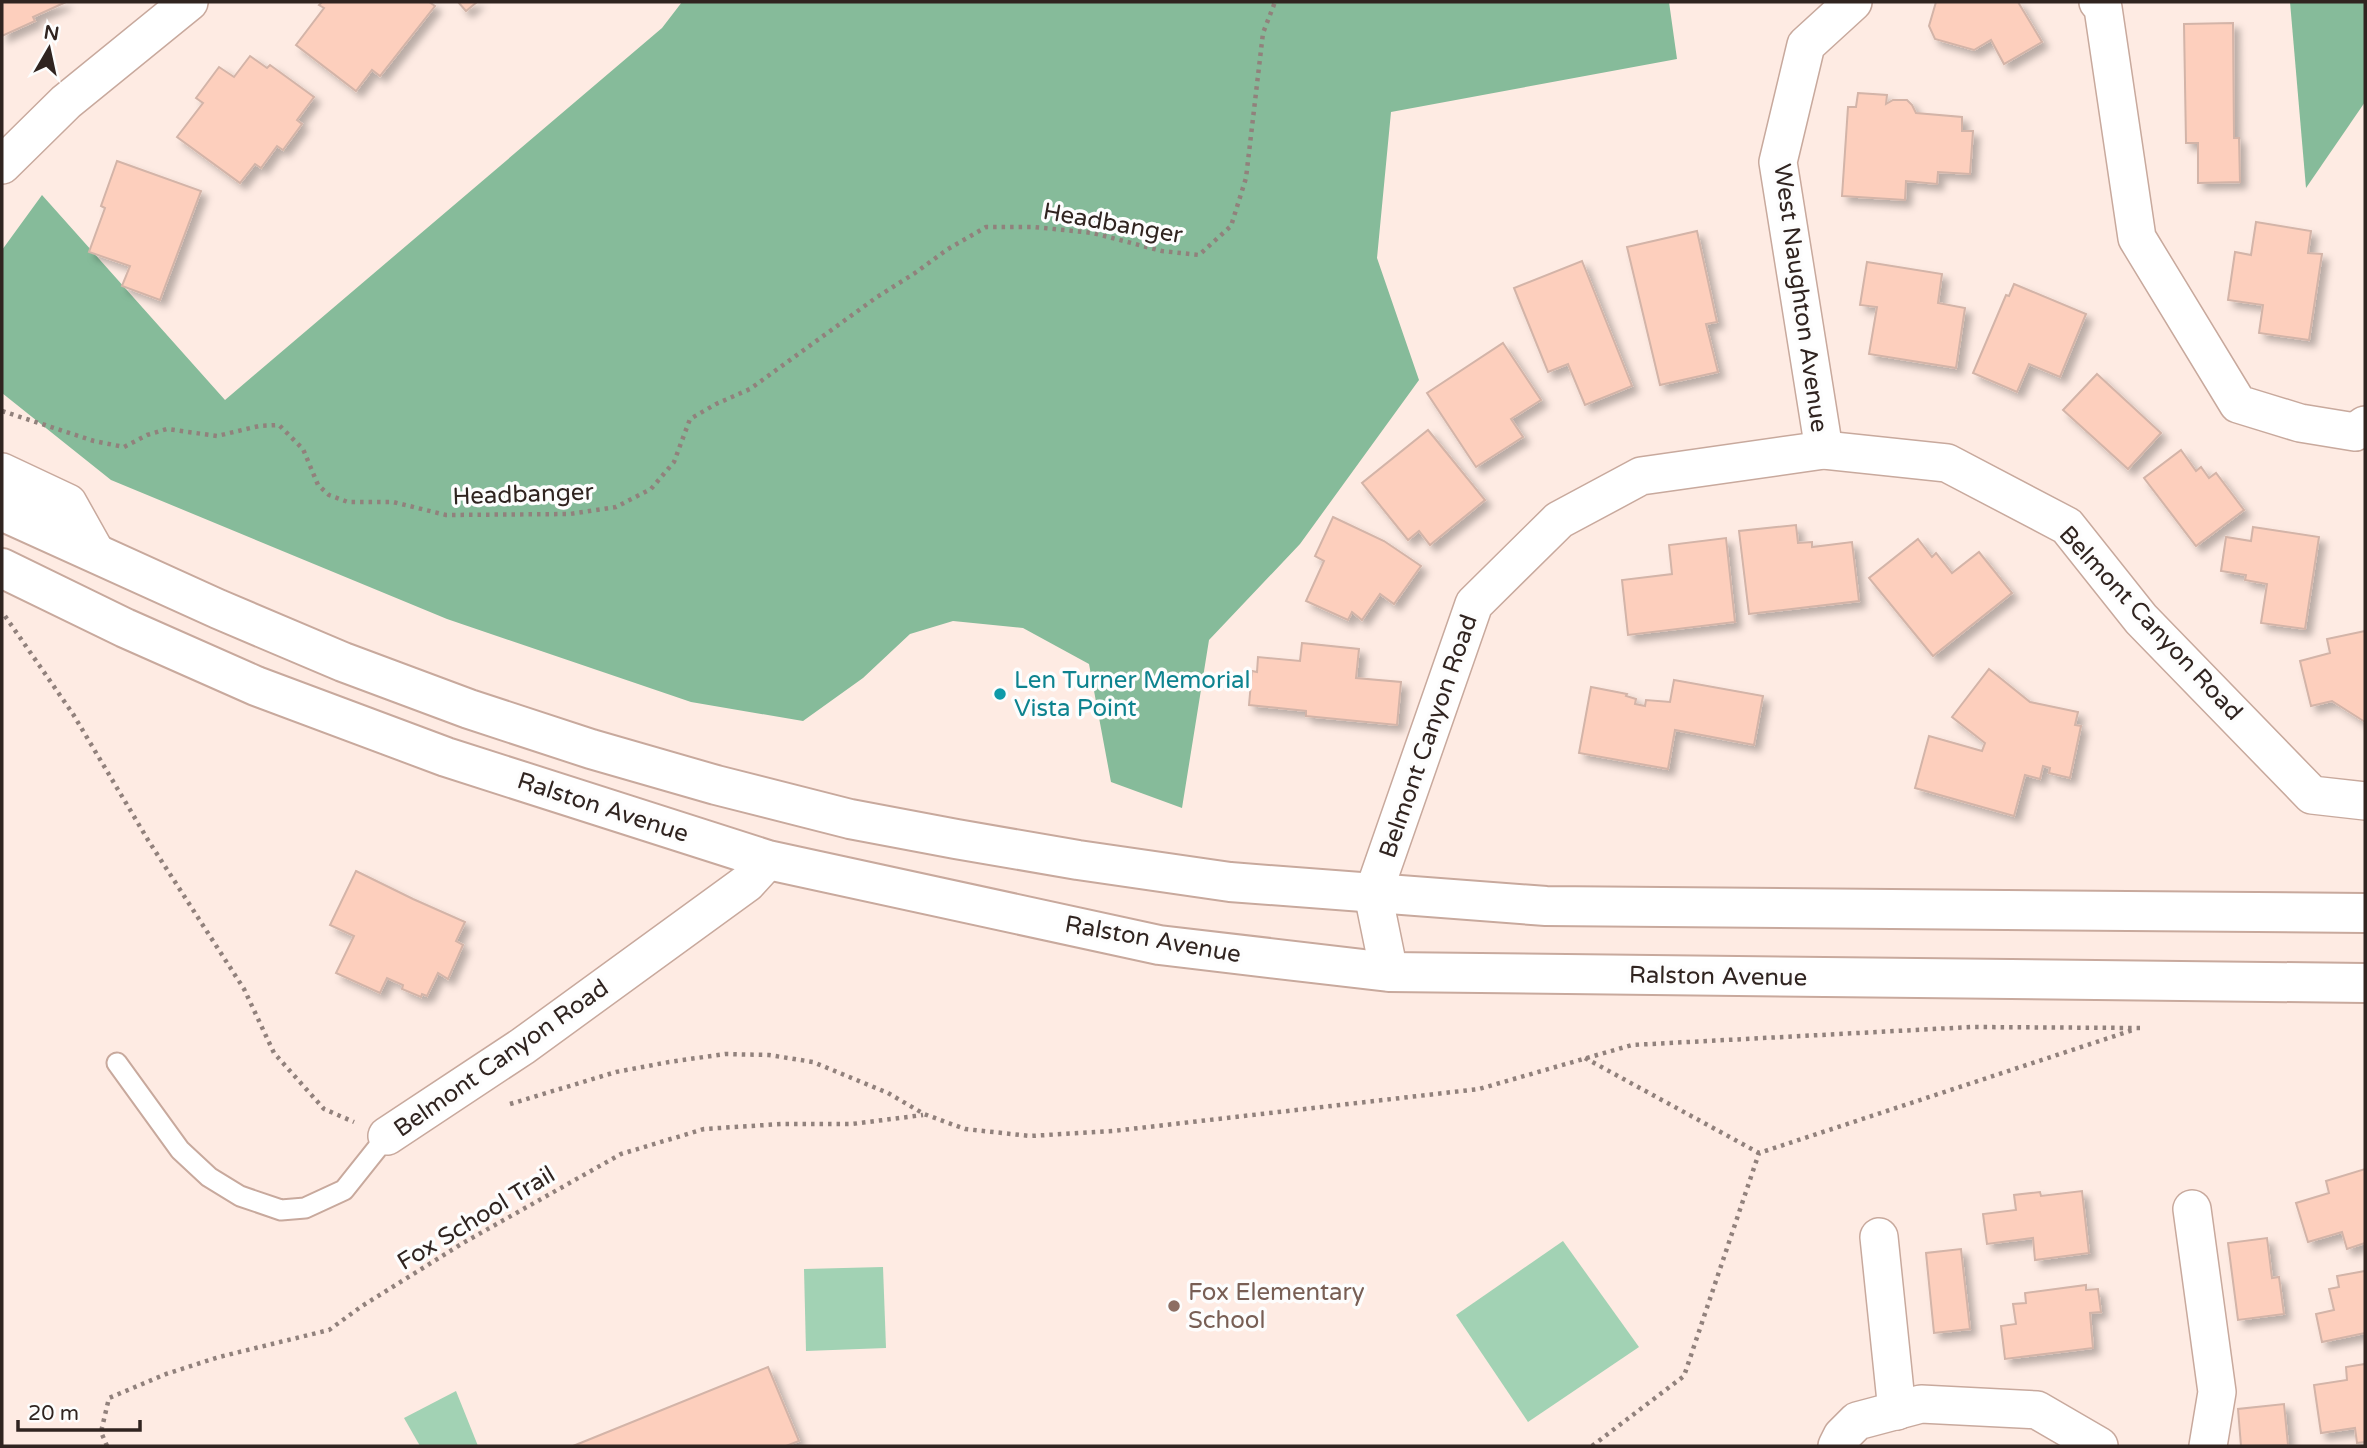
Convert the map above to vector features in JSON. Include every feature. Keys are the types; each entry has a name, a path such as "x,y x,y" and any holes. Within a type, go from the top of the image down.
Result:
{"main road":[{"path":"2,511 218,609 343,662 469,709 591,749 716,785 850,819 1077,860 1230,882 1546,906 2365,913"},
{"name":"Ralston Avenue","path":"2,568 125,628 282,695 446,757 768,860 1159,945 1389,972 2365,983"}],"street":[{"path":"2,165 66,102 190,2"},
{"name":"West Naughton Avenue","path":"1824,450 1778,162 1806,45 1853,2"},
{"path":"2098,2 2103,8 2137,238 2238,404 2300,423 2355,432 2365,425"},
{"name":"Belmont Canyon Road","path":"1373,894 1474,604 1559,520 1641,476 1824,450 1947,463 2067,526 2141,619 2312,795 2365,800"},
{"path":"2,472 68,503 96,553"},
{"name":"Belmont Canyon Road","path":"387,1136 534,1038 747,883 768,860"},
{"path":"1373,894 1389,972"},
{"path":"2192,1209 2217,1392 2208,1446"},
{"path":"1879,1237 1897,1411"},
{"path":"1837,1446 1857,1421 1921,1404 2036,1410 2099,1446"}],"lane":[{"name":"Belmont Canyon Road","path":"117,1063 180,1150 209,1177 240,1196 281,1210 305,1208 344,1189 387,1136"}],"path":[{"name":"Headbanger","path":"2,411 94,441 124,447 147,435 167,429 217,436 259,426 279,425 303,449 318,485 329,495 348,502 393,502 446,515 570,514 616,507 651,489 674,462 690,419 750,389 877,297 985,227 1034,227 1093,233 1162,251 1199,255 1230,226 1246,178 1263,33 1275,2"},
{"path":"2,611 73,714 148,840 244,989 274,1053 324,1109 387,1136"},
{"path":"500,1107 616,1072 725,1054 758,1055 813,1062 888,1093 924,1114 965,1129 1030,1136 1113,1131 1479,1089 1585,1058 1632,1045 1971,1027 2140,1028 1759,1153 1585,1058"},
{"name":"Fox School Trail","path":"107,1446 101,1432 109,1398 166,1374 219,1357 328,1330 463,1243 621,1154 704,1129 781,1124 852,1124 924,1114"},
{"path":"1592,1446 1685,1376 1759,1153"}],"green space":[{"path":"682,2 1669,2 1677,59 1391,112 1377,258 1419,380 1300,544 1209,640 1182,808 1111,782 1089,664 1023,628 953,621 910,634 863,678 803,721 691,702 447,619 111,480 2,393 2,250 42,195 225,400 662,28"},
{"path":"2290,2 2365,2 2365,102 2306,188"},
{"path":"1563,1241 1639,1347 1528,1422 1456,1315"},
{"path":"883,1267 886,1348 806,1351 804,1269"},
{"path":"456,1391 478,1446 420,1446 404,1418"}],"building":[{"path":"2,2 66,2 33,17 35,21 2,36"},
{"path":"322,2 429,2 435,6 380,76 372,70 356,91 296,45 324,8 319,5"},
{"path":"458,2 477,2 466,11"},
{"path":"1936,2 2018,2 2042,42 2004,64 1991,40 1974,50 1935,39 1929,26"},
{"path":"2233,23 2234,138 2239,138 2240,182 2198,183 2198,143 2186,143 2184,24"},
{"path":"250,56 267,68 270,65 314,97 297,120 302,124 283,150 277,146 261,168 255,164 240,183 177,137 203,103 196,98 219,67 234,77"},
{"path":"1858,93 1887,95 1886,104 1893,100 1907,100 1916,113 1962,117 1962,131 1973,131 1970,174 1938,172 1937,184 1906,181 1905,200 1842,196 1848,107 1856,107"},
{"path":"117,161 201,191 160,300 122,286 130,266 89,252 105,208 101,206"},
{"path":"2256,222 2311,231 2308,253 2322,254 2309,340 2259,333 2263,305 2228,300 2235,252 2251,255"},
{"path":"1697,231 1717,322 1706,324 1718,372 1660,385 1627,247"},
{"path":"1582,261 1632,386 1585,405 1568,364 1548,372 1514,288"},
{"path":"1867,262 1942,274 1938,303 1965,308 1956,368 1869,354 1877,307 1860,305"},
{"path":"2014,284 2086,314 2060,377 2029,364 2017,392 1973,373 2006,295 2009,296"},
{"path":"1503,343 1541,400 1511,419 1523,437 1476,467 1427,393"},
{"path":"2097,374 2161,433 2128,469 2063,410"},
{"path":"1428,430 1485,500 1430,545 1419,531 1408,540 1362,483"},
{"path":"2181,450 2196,471 2201,467 2209,478 2216,473 2244,510 2196,546 2144,478"},
{"path":"1333,517 1384,541 1421,566 1394,604 1380,594 1362,620 1352,612 1348,620 1306,601 1324,561 1315,556"},
{"path":"1796,525 1798,543 1812,542 1812,547 1852,542 1859,601 1749,614 1739,531"},
{"path":"2253,527 2319,537 2305,629 2261,623 2267,584 2245,580 2246,575 2221,571 2226,537 2251,541"},
{"path":"1726,538 1735,622 1628,635 1622,580 1672,574 1669,545"},
{"path":"1918,539 1932,557 1936,553 1952,573 1979,552 2012,593 1933,656 1869,578"},
{"path":"2365,631 2365,722 2332,701 2311,706 2300,661 2330,653 2327,639"},
{"path":"1302,643 1359,649 1356,678 1401,682 1397,725 1306,716 1306,711 1249,705 1252,671 1257,672 1258,657 1300,661"},
{"path":"1989,669 2030,702 2078,712 2075,725 2081,726 2070,778 2049,773 2050,768 2043,766 2040,779 2025,775 2014,816 1915,788 1929,736 1982,751 1985,743 1952,717"},
{"path":"1674,680 1763,696 1754,745 1675,730 1668,769 1579,753 1591,687 1627,694 1626,696 1636,699 1635,704 1645,706 1646,700 1670,702"},
{"path":"356,871 465,922 456,941 463,945 448,979 438,973 427,996 422,994 421,997 402,989 403,985 387,978 380,993 336,973 354,936 330,925"},
{"path":"2365,1169 2365,1243 2347,1249 2342,1232 2308,1242 2296,1203 2329,1193 2326,1181"},
{"path":"2082,1191 2089,1253 2035,1260 2033,1238 1987,1244 1983,1214 2016,1210 2014,1195 2040,1192 2041,1196"},
{"path":"2267,1238 2272,1278 2279,1277 2284,1314 2238,1320 2228,1243"},
{"path":"1961,1249 1970,1329 1934,1333 1926,1253"},
{"path":"2365,1271 2365,1333 2322,1342 2316,1314 2334,1310 2329,1289 2339,1287 2337,1276"},
{"path":"2086,1285 2086,1290 2098,1289 2101,1312 2090,1313 2093,1348 2005,1359 2001,1326 2016,1324 2013,1304 2026,1303 2025,1293"},
{"path":"2365,1364 2365,1442 2357,1443 2355,1428 2321,1433 2314,1385 2347,1380 2346,1367"},
{"path":"768,1367 799,1441 786,1446 573,1446"},
{"path":"2284,1404 2288,1445 2241,1446 2238,1409"}],"place":[{"name":"Len Turner Memorial Vista Point","path":"1000,694"},
{"name":"Fox Elementary School","path":"1174,1306"}]}
